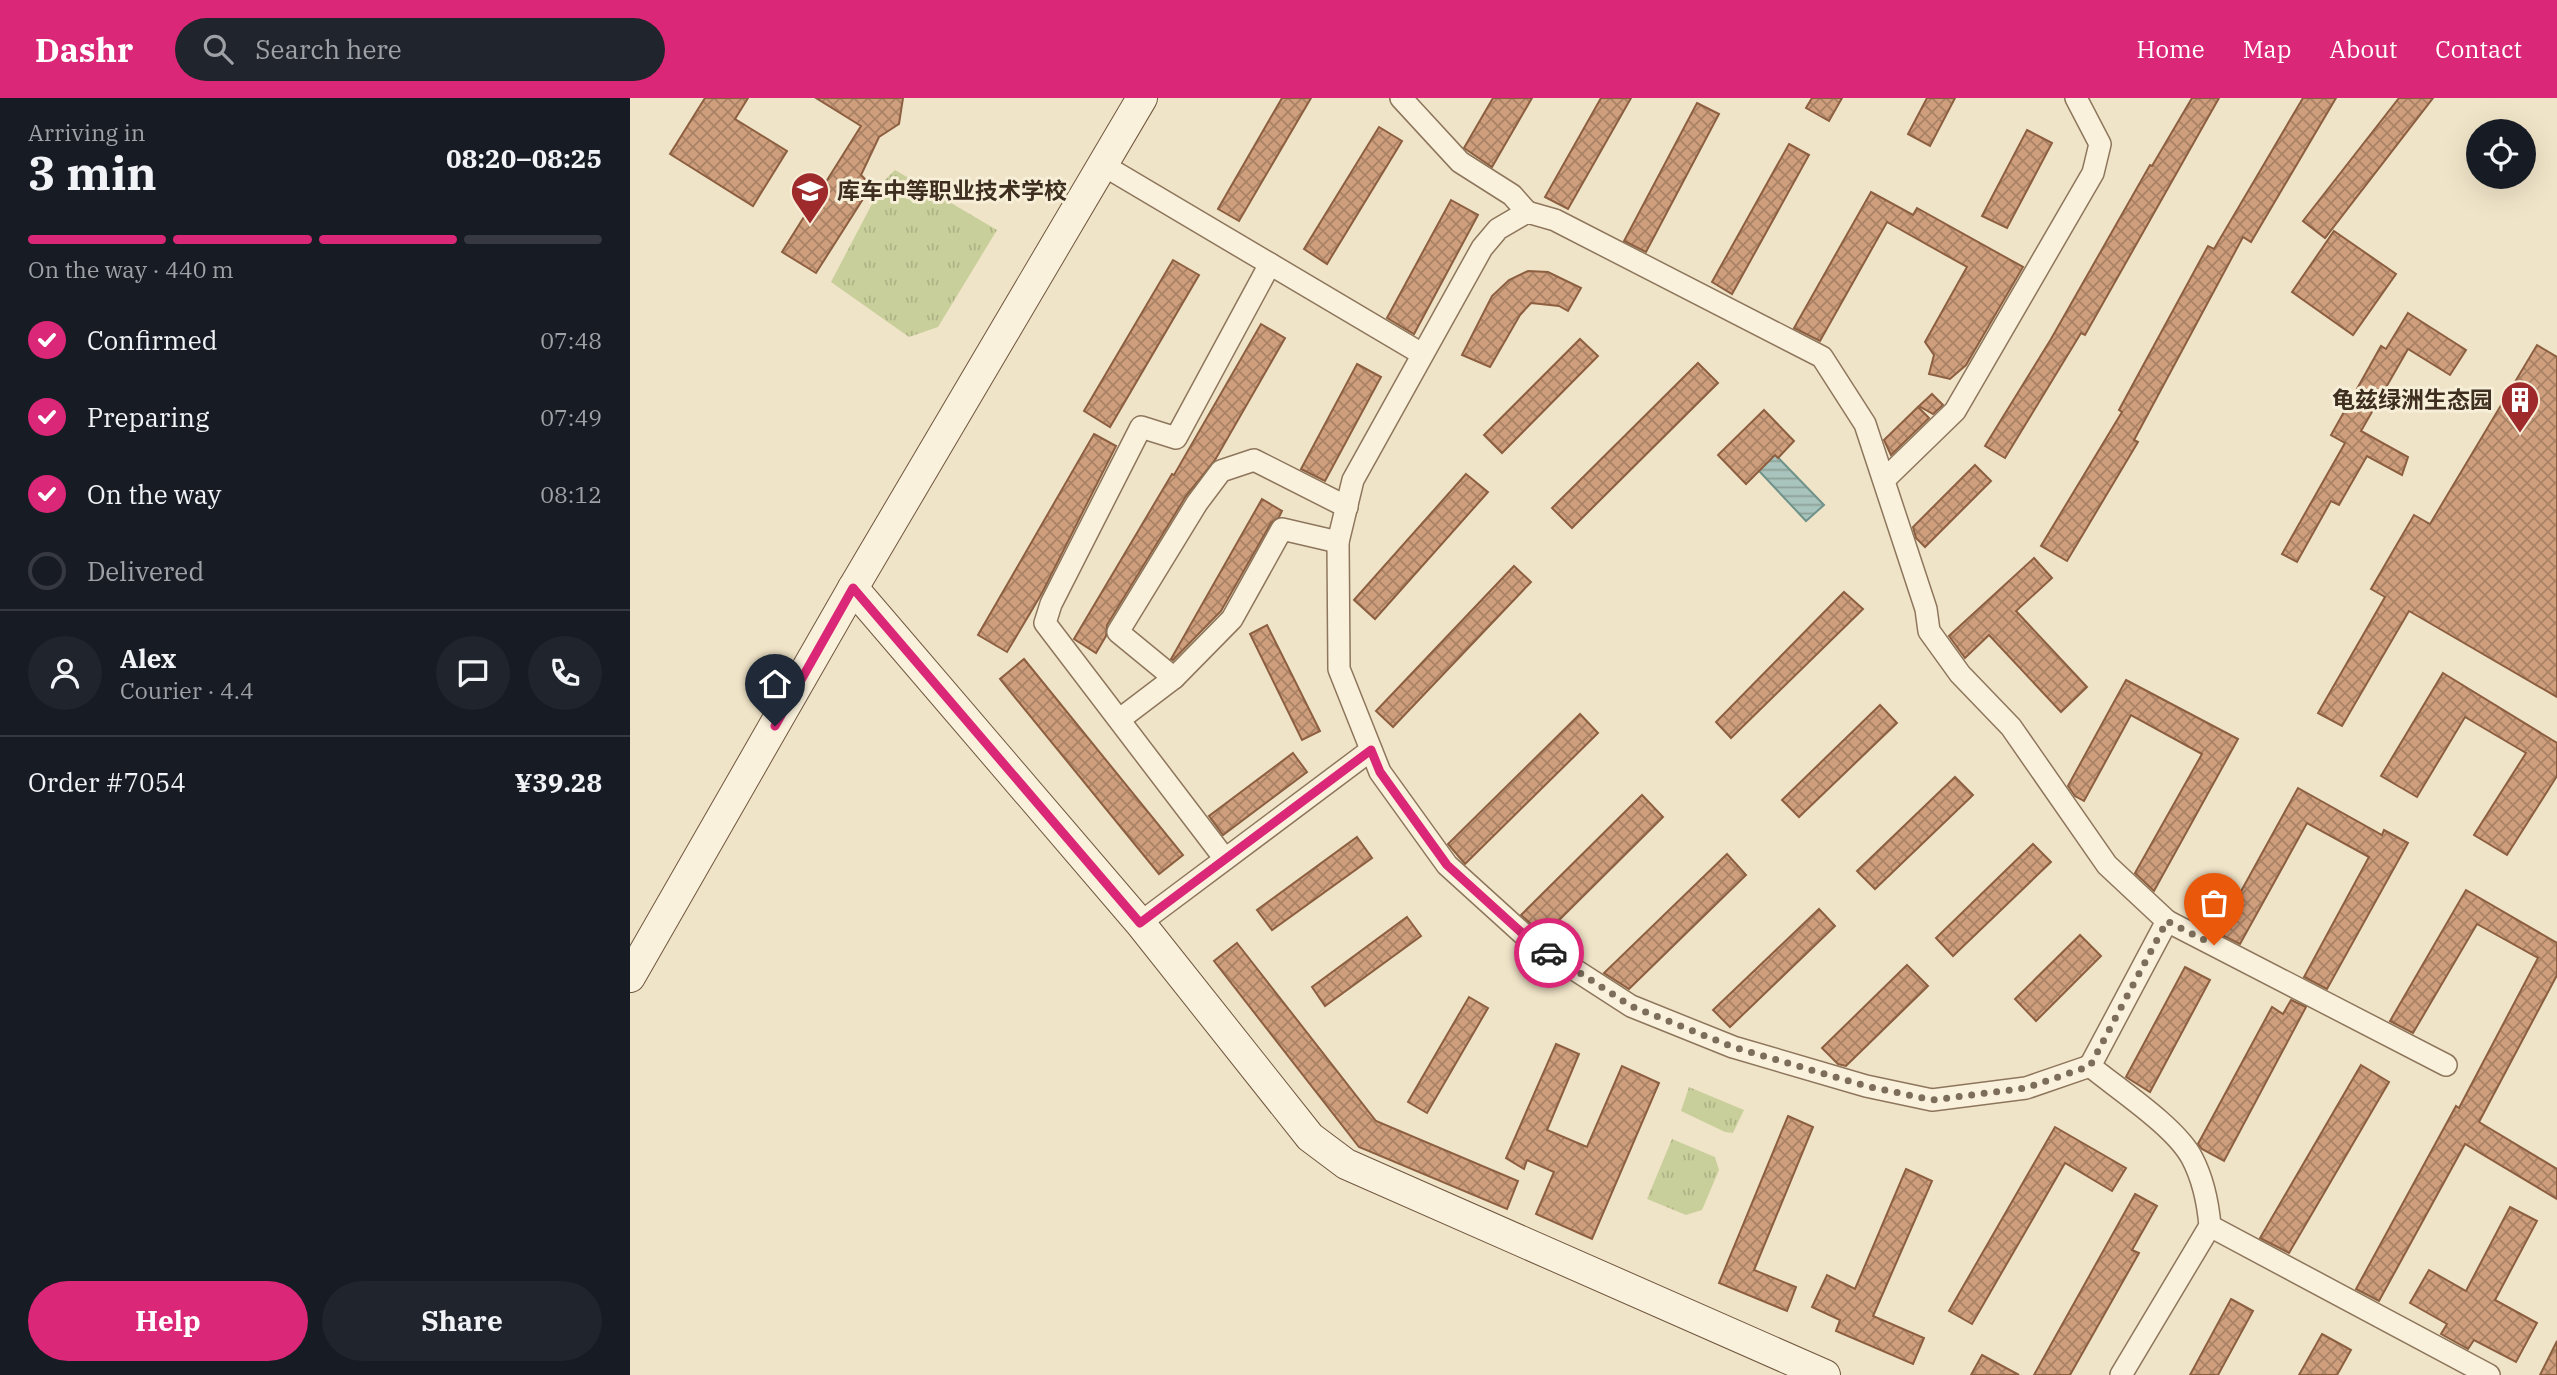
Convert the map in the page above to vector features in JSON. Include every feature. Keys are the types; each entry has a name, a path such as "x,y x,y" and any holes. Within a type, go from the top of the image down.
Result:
{"street":[{"path":"630,977 853,588 1142,98"},
{"path":"1401,98 1460,162 1512,195 1527,212 1555,220 1822,357 1865,424 1926,609 1929,631 1959,674 2011,727 2107,865 2167,921 2446,1065"},
{"path":"1885,479 1955,411 2094,173 2100,144 2076,98"},
{"path":"1103,165 1422,354"},
{"path":"1527,212 1498,229 1482,248 1353,480 1338,542 1339,669 1380,772 1447,865 1532,942 1631,1006 1733,1047 1866,1086 1932,1100 2026,1088 2090,1066 2167,921"},
{"path":"1226,859 1045,623 1051,604 1142,427 1176,438 1270,264"},
{"path":"1174,678 1118,632 1197,503 1221,471 1254,460 1347,507"},
{"path":"1120,719 1174,678 1232,619 1282,529 1338,542"},
{"path":"853,588 1140,923 1310,1137 1346,1164 1825,1375"},
{"path":"1140,923 1371,750"},
{"path":"2090,1066 2161,1121 2191,1156 2208,1201 2210,1226 2121,1375"},
{"path":"2210,1226 2489,1375"}],"green space":[{"path":"895,170 997,230 938,327 909,337 831,282 884,181"},
{"path":"1689,1087 1744,1110 1733,1133 1725,1132 1681,1111"},
{"path":"1672,1139 1715,1157 1719,1170 1702,1210 1686,1215 1647,1199"}],"water":[{"path":"1761,440 1824,505 1806,521 1745,456"}],"building":[{"path":"705,98 748,98 735,119 787,151 753,206 670,154"},
{"path":"816,98 903,98 899,124 879,137 861,175 874,188 863,199 816,273 782,252 861,126"},
{"path":"1282,98 1311,98 1239,221 1218,209"},
{"path":"1493,98 1532,98 1492,167 1464,148"},
{"path":"1601,98 1631,98 1568,209 1545,197"},
{"path":"1812,98 1842,98 1829,121 1806,108"},
{"path":"1927,98 1955,98 1930,146 1908,134"},
{"path":"2192,98 2219,98 2085,335 2081,333 2005,458 1985,446"},
{"path":"2303,98 2336,98 2251,242 2243,237 2134,440 2138,442 2067,561 2041,546 2122,412 2119,410 2208,246 2214,249"},
{"path":"2399,98 2433,98 2325,238 2303,221"},
{"path":"1697,103 1719,114 1646,252 1624,241"},
{"path":"1379,127 1402,141 1327,264 1304,249"},
{"path":"2027,130 2052,143 2007,228 1982,216"},
{"path":"1789,144 1809,155 1732,294 1712,282"},
{"path":"1871,192 1913,215 1917,208 2023,267 1966,365 1950,379 1929,374 1934,355 1925,342 1967,267 1887,222 1820,341 1794,328"},
{"path":"1451,200 1478,215 1414,334 1387,318"},
{"path":"2334,231 2396,274 2353,335 2292,292"},
{"path":"1173,260 1199,275 1110,427 1084,411"},
{"path":"1528,271 1548,272 1581,288 1568,311 1559,306 1531,303 1520,315 1490,367 1462,355 1492,296 1509,280"},
{"path":"2408,313 2466,350 2450,375 2408,349 2361,431 2408,457 2402,475 2367,456 2339,505 2331,501 2297,562 2282,554 2345,443 2331,435 2381,346 2386,349"},
{"path":"1261,324 1285,338 1215,460 1186,496 1107,625 1106,636 1096,653 1074,639 1172,474 1174,475"},
{"path":"1580,339 1598,356 1502,453 1484,435"},
{"path":"2537,345 2557,357 2557,697 2409,611 2342,726 2318,713 2385,597 2371,589 2414,515 2430,524"},
{"path":"1698,363 1718,383 1572,528 1552,508"},
{"path":"1357,364 1381,377 1325,481 1301,469"},
{"path":"1932,394 1943,405 1933,414 1919,406"},
{"path":"1918,407 1929,418 1891,455 1884,440"},
{"path":"1764,410 1794,441 1778,458 1775,455 1746,484 1718,455"},
{"path":"1094,434 1116,446 1042,593 1007,652 978,635"},
{"path":"1975,465 1991,481 1925,547 1916,538 1913,527"},
{"path":"1466,474 1488,492 1375,619 1354,600"},
{"path":"1262,499 1282,511 1279,517 1271,523 1221,611 1173,660 1171,659"},
{"path":"2034,558 2052,578 2016,611 2087,687 2061,712 1989,635 1965,658 1949,636"},
{"path":"1514,566 1531,582 1393,727 1376,711"},
{"path":"1844,592 1863,609 1731,738 1716,722"},
{"path":"1267,625 1320,731 1302,740 1250,634"},
{"path":"1024,659 1183,855 1159,874 1000,679"},
{"path":"2443,673 2557,743 2557,776 2507,855 2474,835 2526,753 2465,717 2417,797 2381,776"},
{"path":"2126,680 2238,739 2154,891 2135,873 2202,754 2131,715 2084,801 2075,796 2068,786"},
{"path":"1880,705 1897,723 1799,817 1782,800"},
{"path":"1580,714 1598,733 1465,864 1448,844"},
{"path":"1293,753 1307,772 1223,835 1209,816"},
{"path":"1955,777 1973,795 1875,889 1857,871"},
{"path":"2298,788 2382,835 2384,830 2408,843 2327,989 2304,977 2369,857 2307,823 2240,944 2218,933"},
{"path":"1642,795 1663,817 1545,934 1540,932 1521,915"},
{"path":"1357,837 1372,858 1272,930 1257,910"},
{"path":"2033,844 2051,862 1953,956 1936,938"},
{"path":"1727,854 1746,875 1629,989 1604,973"},
{"path":"2466,890 2557,943 2557,975 2479,1122 2557,1169 2557,1199 2465,1144 2379,1301 2356,1289 2456,1106 2459,1108 2538,958 2477,924 2413,1033 2390,1021"},
{"path":"1819,909 1835,926 1730,1027 1713,1010"},
{"path":"1407,917 1421,936 1325,1006 1312,987"},
{"path":"2080,935 2101,956 2036,1021 2015,999"},
{"path":"1237,943 1376,1121 1518,1181 1507,1209 1359,1147 1214,961"},
{"path":"1907,965 1928,986 1846,1066 1838,1064 1822,1048"},
{"path":"2185,967 2210,980 2150,1092 2126,1077"},
{"path":"1469,997 1488,1008 1427,1113 1408,1102"},
{"path":"2291,1000 2306,1007 2224,1161 2198,1144 2272,1007 2283,1014"},
{"path":"1556,1044 1579,1054 1547,1130 1587,1147 1622,1066 1659,1083 1592,1239 1536,1214 1554,1172 1527,1160 1524,1169 1506,1158"},
{"path":"2361,1065 2389,1082 2289,1253 2260,1238"},
{"path":"1788,1116 1813,1127 1754,1270 1796,1287 1787,1311 1719,1283"},
{"path":"2055,1127 2126,1168 2112,1191 2065,1163 1972,1324 1949,1311"},
{"path":"1906,1169 1932,1181 1873,1316 1924,1338 1913,1364 1836,1331 1840,1320 1812,1307 1827,1275 1855,1289"},
{"path":"2135,1194 2157,1206 2132,1250 2139,1253 2070,1375 2034,1375"},
{"path":"2510,1207 2537,1221 2495,1300 2537,1323 2516,1362 2474,1340 2468,1349 2441,1334 2447,1324 2410,1303 2429,1270 2466,1291"},
{"path":"2231,1299 2253,1311 2218,1375 2190,1375"},
{"path":"2322,1334 2351,1350 2337,1375 2299,1375"},
{"path":"2557,1341 2557,1375 2540,1375"},
{"path":"1982,1355 2019,1375 1971,1375"}],"way so far":[{"path":"1549,953 1631,1006 1733,1047 1866,1086 1932,1100 2026,1088 2090,1066 2167,921 2214,945"}],"place":[{"name":"库车中等职业技术学校","path":"810,225"},
{"name":"龟兹绿洲生态园","path":"2520,434"}],"route":[{"path":"775,726 853,588 1140,923 1371,750 1380,772 1447,865 1532,942 1549,953"}]}
